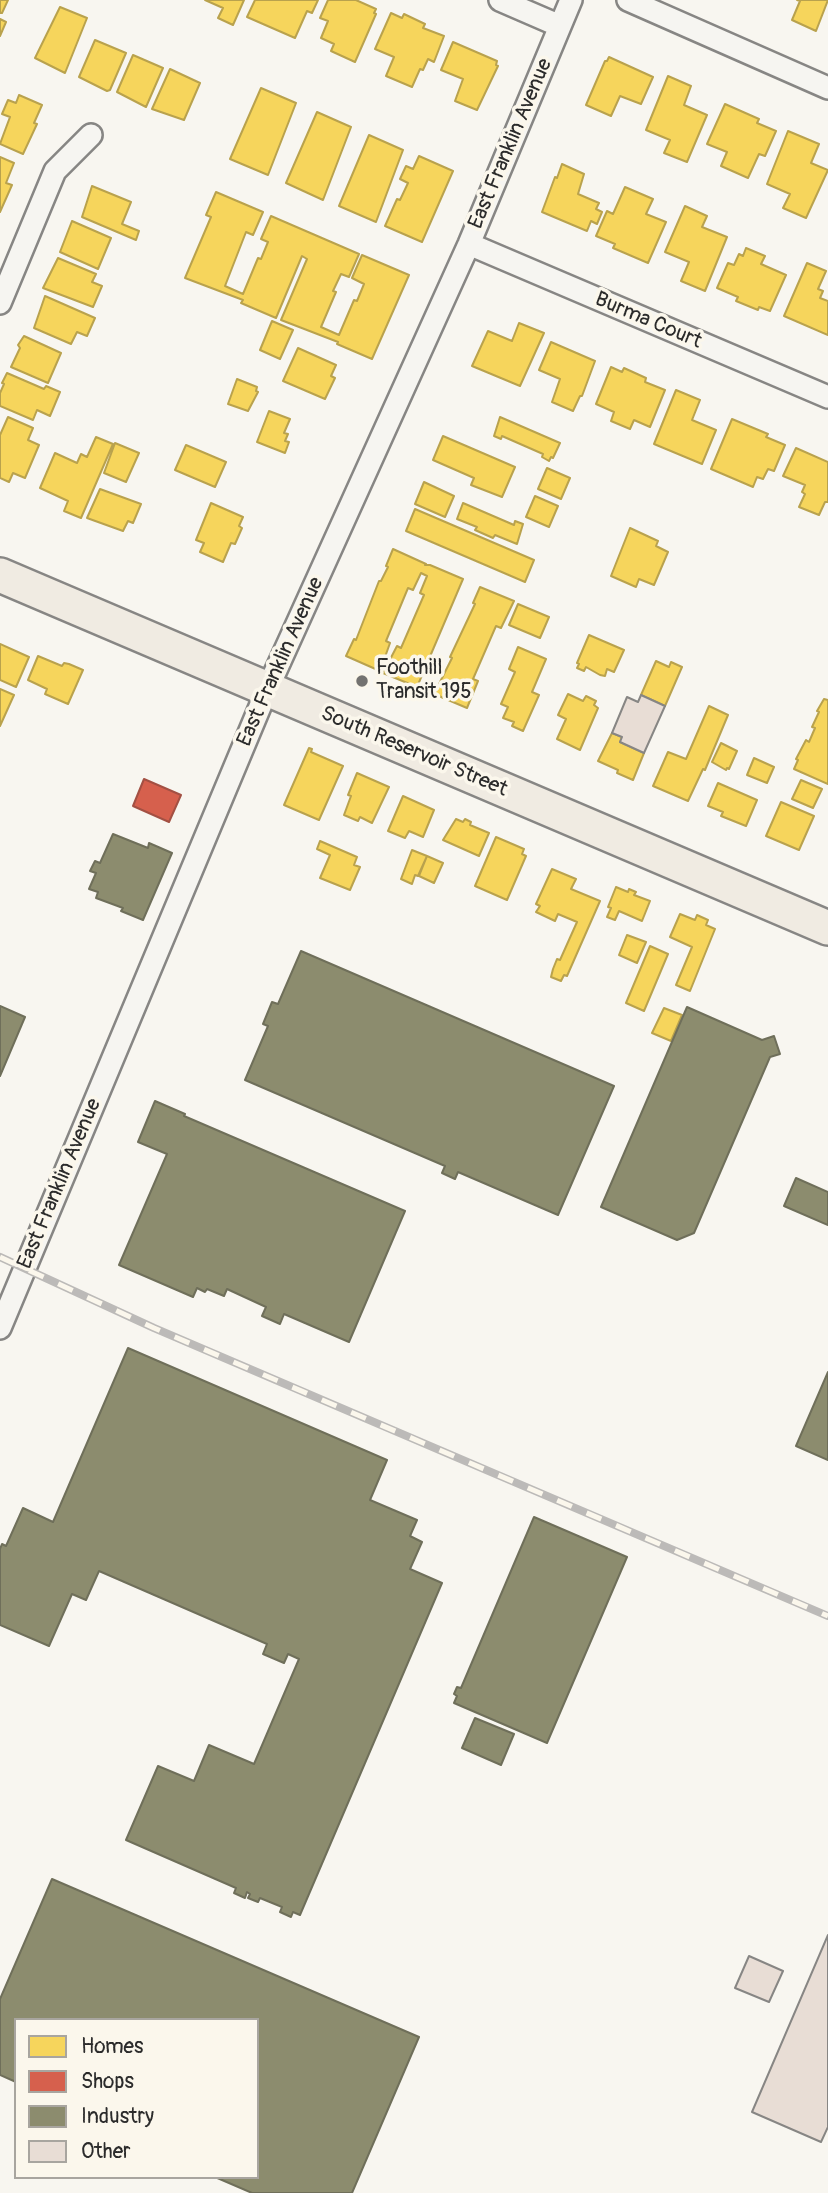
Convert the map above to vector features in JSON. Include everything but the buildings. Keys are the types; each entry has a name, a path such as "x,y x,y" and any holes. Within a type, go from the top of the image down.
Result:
{"main road":[{"name":"South Reservoir Street","path":"0,575 828,928"}],"street":[{"path":"500,0 560,26"},
{"name":"East Franklin Avenue","path":"0,1328 267,690 469,244 571,0"},
{"path":"628,0 828,88"},
{"path":"0,303 55,171 91,135"},
{"name":"Burma Court","path":"469,244 828,397"}],"railway":[{"path":"0,1257 154,1328 828,1616"}],"place":[{"name":"Foothill Transit 195","path":"362,681"}]}
